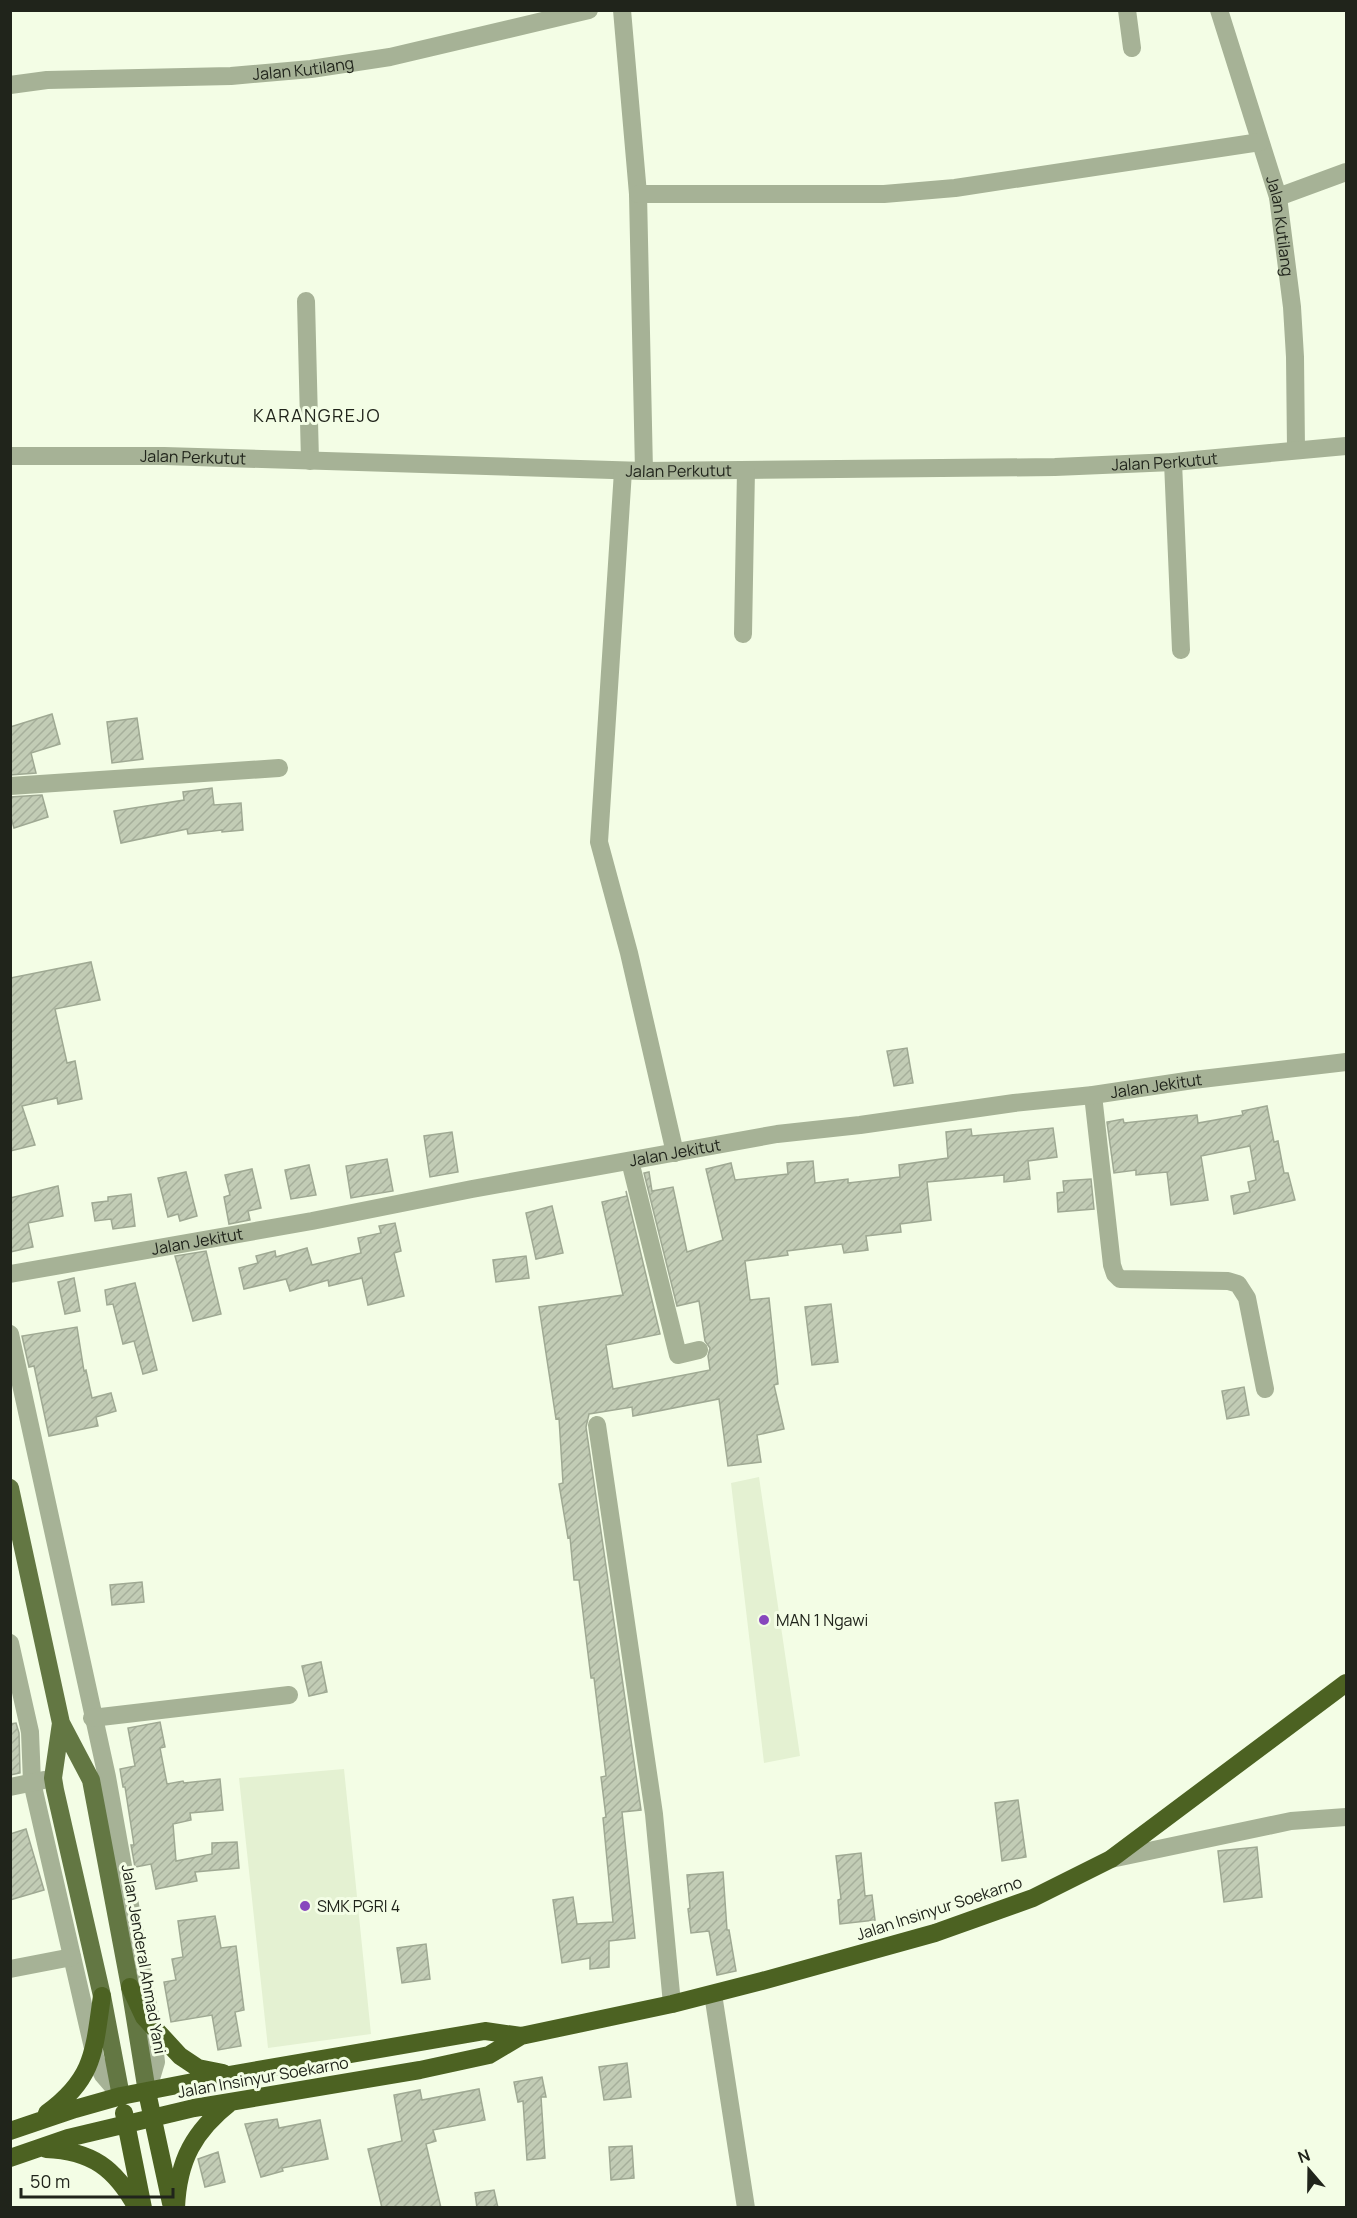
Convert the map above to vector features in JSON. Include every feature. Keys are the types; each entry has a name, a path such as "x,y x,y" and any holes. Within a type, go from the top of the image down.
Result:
{"highway":[{"name":"Jalan Insinyur Soekarno","path":"10,2158 68,2138 125,2123 232,2101 420,2070 489,2055 521,2036 713,1994 935,1933 1033,1898 1111,1859 1347,1683"},
{"path":"130,1987 141,2013 180,2056 198,2068 229,2075"},
{"path":"34,2123 65,2100 79,2085 94,2051 102,1996"},
{"name":"Jalan Insinyur Soekarno","path":"10,2131 121,2096 229,2075 484,2031 521,2036"},
{"name":"Jalan Jenderal Ahmad Yani","path":"147,2092 174,2208"},
{"name":"Jalan Jenderal Ahmad Yani","path":"121,2096 143,2208"},
{"path":"174,2208 182,2165 195,2137 216,2114 232,2101"},
{"path":"41,2148 67,2150 86,2155 101,2164 118,2180 137,2208"},
{"path":"118,2180 124,2208"}],"main road":[{"name":"Jalan Jenderal Ahmad Yani","path":"10,1488 61,1723 91,1780 130,1987 147,2092"},
{"name":"Jalan Jenderal Ahmad Yani","path":"61,1723 53,1778 102,1996 121,2096"}],"street":[{"name":"Jalan Kutilang","path":"10,85 47,80 231,76 311,69 390,57 589,10"},
{"path":"622,10 638,194 644,471"},
{"path":"1127,10 1132,48"},
{"name":"Jalan Kutilang","path":"1219,10 1278,197 1292,307 1296,449"},
{"path":"638,194 863,194 955,188 1260,142"},
{"path":"1278,197 1347,172"},
{"path":"306,301 310,461"},
{"name":"Jalan Perkutut","path":"10,456 164,456 623,471 1055,468 1173,462 1347,446"},
{"path":"1173,462 1181,650"},
{"path":"743,634 746,470"},
{"path":"623,471 599,842 629,953 675,1153"},
{"path":"10,786 279,768"},
{"name":"Jalan Jekitut","path":"10,1274 312,1221 472,1189 777,1134 1347,1062"},
{"path":"1093,1095 1115,1274 1120,1279 1228,1281 1238,1284 1247,1298 1265,1389"},
{"path":"630,1161 678,1355 699,1350"},
{"path":"10,1334 107,1777 152,2027 156,2062 147,2092"},
{"path":"597,1425 654,1814 672,2004"},
{"path":"10,1642 30,1732 32,1782 94,2051 103,2075 121,2096"},
{"path":"93,1718 289,1695"},
{"path":"10,1787 53,1778"},
{"path":"1111,1859 1292,1821 1347,1817"},
{"path":"10,1969 72,1957"},
{"path":"713,1994 746,2208"}],"shaded area":[{"name":"MAN 1 Ngawi","path":"759,1477 800,1756 764,1763 731,1483"},
{"name":"SMK PGRI 4","path":"344,1769 371,2034 268,2048 239,1778"}],"building":[{"path":"52,714 60,744 31,753 36,773 10,775 10,727"},
{"path":"137,718 143,759 112,763 107,722"},
{"path":"212,788 214,805 241,803 243,830 188,834 187,829 121,843 114,811 184,800 183,792"},
{"path":"42,795 48,817 14,828 10,814 10,797"},
{"path":"91,962 100,1000 55,1009 67,1063 75,1061 82,1099 58,1104 57,1098 22,1106 35,1145 10,1151 10,978"},
{"path":"907,1048 913,1083 894,1086 887,1051"},
{"path":"1267,1106 1274,1142 1278,1141 1284,1173 1288,1173 1295,1200 1234,1214 1231,1196 1250,1192 1248,1182 1256,1180 1250,1146 1201,1156 1208,1200 1171,1205 1167,1172 1136,1175 1136,1170 1114,1173 1107,1122 1123,1119 1124,1123 1197,1115 1198,1123 1243,1115 1242,1111"},
{"path":"1053,1128 1057,1157 1028,1161 1030,1179 1004,1182 1004,1175 927,1182 931,1220 900,1224 901,1232 866,1236 868,1250 844,1253 842,1244 787,1251 788,1255 745,1261 750,1300 769,1298 778,1384 774,1385 784,1429 757,1435 761,1462 728,1466 719,1399 633,1416 632,1407 589,1414 586,1427 641,1810 622,1812 635,1938 609,1941 609,1967 590,1969 590,1958 562,1963 553,1900 573,1897 577,1924 613,1922 601,1777 606,1776 579,1580 574,1580 570,1537 568,1538 559,1484 563,1483 559,1418 556,1419 539,1307 623,1295 602,1202 627,1196 626,1191 660,1334 606,1345 613,1389 710,1370 708,1356 710,1348 705,1341 699,1301 677,1306 644,1173 649,1172 652,1191 673,1187 687,1252 723,1240 706,1169 731,1163 735,1180 788,1174 787,1163 813,1161 815,1183 848,1179 848,1183 900,1177 899,1165 948,1158 946,1132 971,1129 972,1136"},
{"path":"452,1132 458,1172 430,1177 424,1136"},
{"path":"387,1159 393,1191 351,1198 346,1166"},
{"path":"309,1165 316,1195 291,1199 285,1170"},
{"path":"252,1169 261,1208 248,1211 250,1220 229,1224 224,1197 230,1195 225,1175"},
{"path":"186,1172 197,1216 180,1221 178,1214 168,1217 158,1178"},
{"path":"1091,1179 1094,1209 1058,1212 1057,1193 1064,1192 1063,1181"},
{"path":"58,1186 63,1216 28,1223 33,1247 10,1252 10,1198"},
{"path":"131,1194 135,1226 113,1229 111,1219 95,1221 92,1203 108,1201 108,1197"},
{"path":"552,1206 563,1253 536,1259 526,1213"},
{"path":"395,1223 401,1251 394,1253 404,1296 368,1305 362,1278 329,1286 328,1280 290,1291 286,1279 244,1289 239,1268 258,1263 256,1256 275,1251 276,1257 307,1248 312,1265 361,1253 358,1238 381,1233 379,1226"},
{"path":"206,1251 221,1314 193,1321 175,1256"},
{"path":"526,1256 529,1278 496,1282 493,1260"},
{"path":"74,1278 80,1311 65,1314 58,1282"},
{"path":"135,1283 157,1370 143,1374 134,1341 123,1344 113,1304 107,1305 105,1290"},
{"path":"831,1304 838,1362 812,1365 805,1307"},
{"path":"77,1327 84,1371 86,1370 92,1398 111,1393 116,1411 96,1417 98,1426 49,1436 34,1366 29,1367 22,1336"},
{"path":"1244,1387 1249,1415 1227,1419 1222,1391"},
{"path":"142,1582 144,1602 112,1605 110,1585"},
{"path":"321,1662 327,1692 309,1696 302,1666"},
{"path":"160,1722 165,1747 160,1748 167,1784 220,1779 223,1810 190,1813 191,1820 173,1824 176,1861 212,1854 212,1843 237,1842 239,1868 195,1872 197,1881 156,1889 151,1864 135,1867 131,1845 134,1845 120,1769 135,1766 128,1728"},
{"path":"16,1723 19,1733 20,1773 10,1775 10,1724"},
{"path":"1018,1800 1026,1857 1002,1861 995,1803"},
{"path":"26,1829 44,1890 10,1900 10,1834"},
{"path":"1257,1847 1262,1897 1224,1902 1218,1851"},
{"path":"861,1853 865,1896 872,1895 875,1920 840,1924 838,1900 841,1899 836,1856"},
{"path":"723,1872 727,1930 729,1930 736,1971 717,1975 709,1931 691,1933 687,1875"},
{"path":"215,1916 221,1948 236,1946 244,2010 235,2012 241,2046 218,2050 212,2015 171,2022 164,1982 176,1980 172,1959 183,1957 178,1921"},
{"path":"426,1944 430,1979 402,1983 397,1948"},
{"path":"627,2063 631,2097 604,2100 599,2067"},
{"path":"542,2077 546,2097 541,2097 545,2158 527,2160 523,2101 518,2102 514,2082"},
{"path":"479,2089 485,2120 433,2130 436,2141 426,2144 441,2208 382,2208 368,2149 402,2141 394,2095 420,2090 422,2100"},
{"path":"277,2119 279,2128 320,2120 328,2159 282,2168 283,2171 261,2177 245,2124"},
{"path":"632,2146 634,2178 611,2180 609,2147"},
{"path":"218,2152 225,2182 205,2187 198,2159"},
{"path":"494,2190 498,2208 477,2208 475,2193"}],"place":[{"name":"MAN 1 Ngawi","path":"764,1620"},
{"name":"SMK PGRI 4","path":"305,1906"}],"district":[{"name":"KARANGREJO","path":"317,416"}]}
